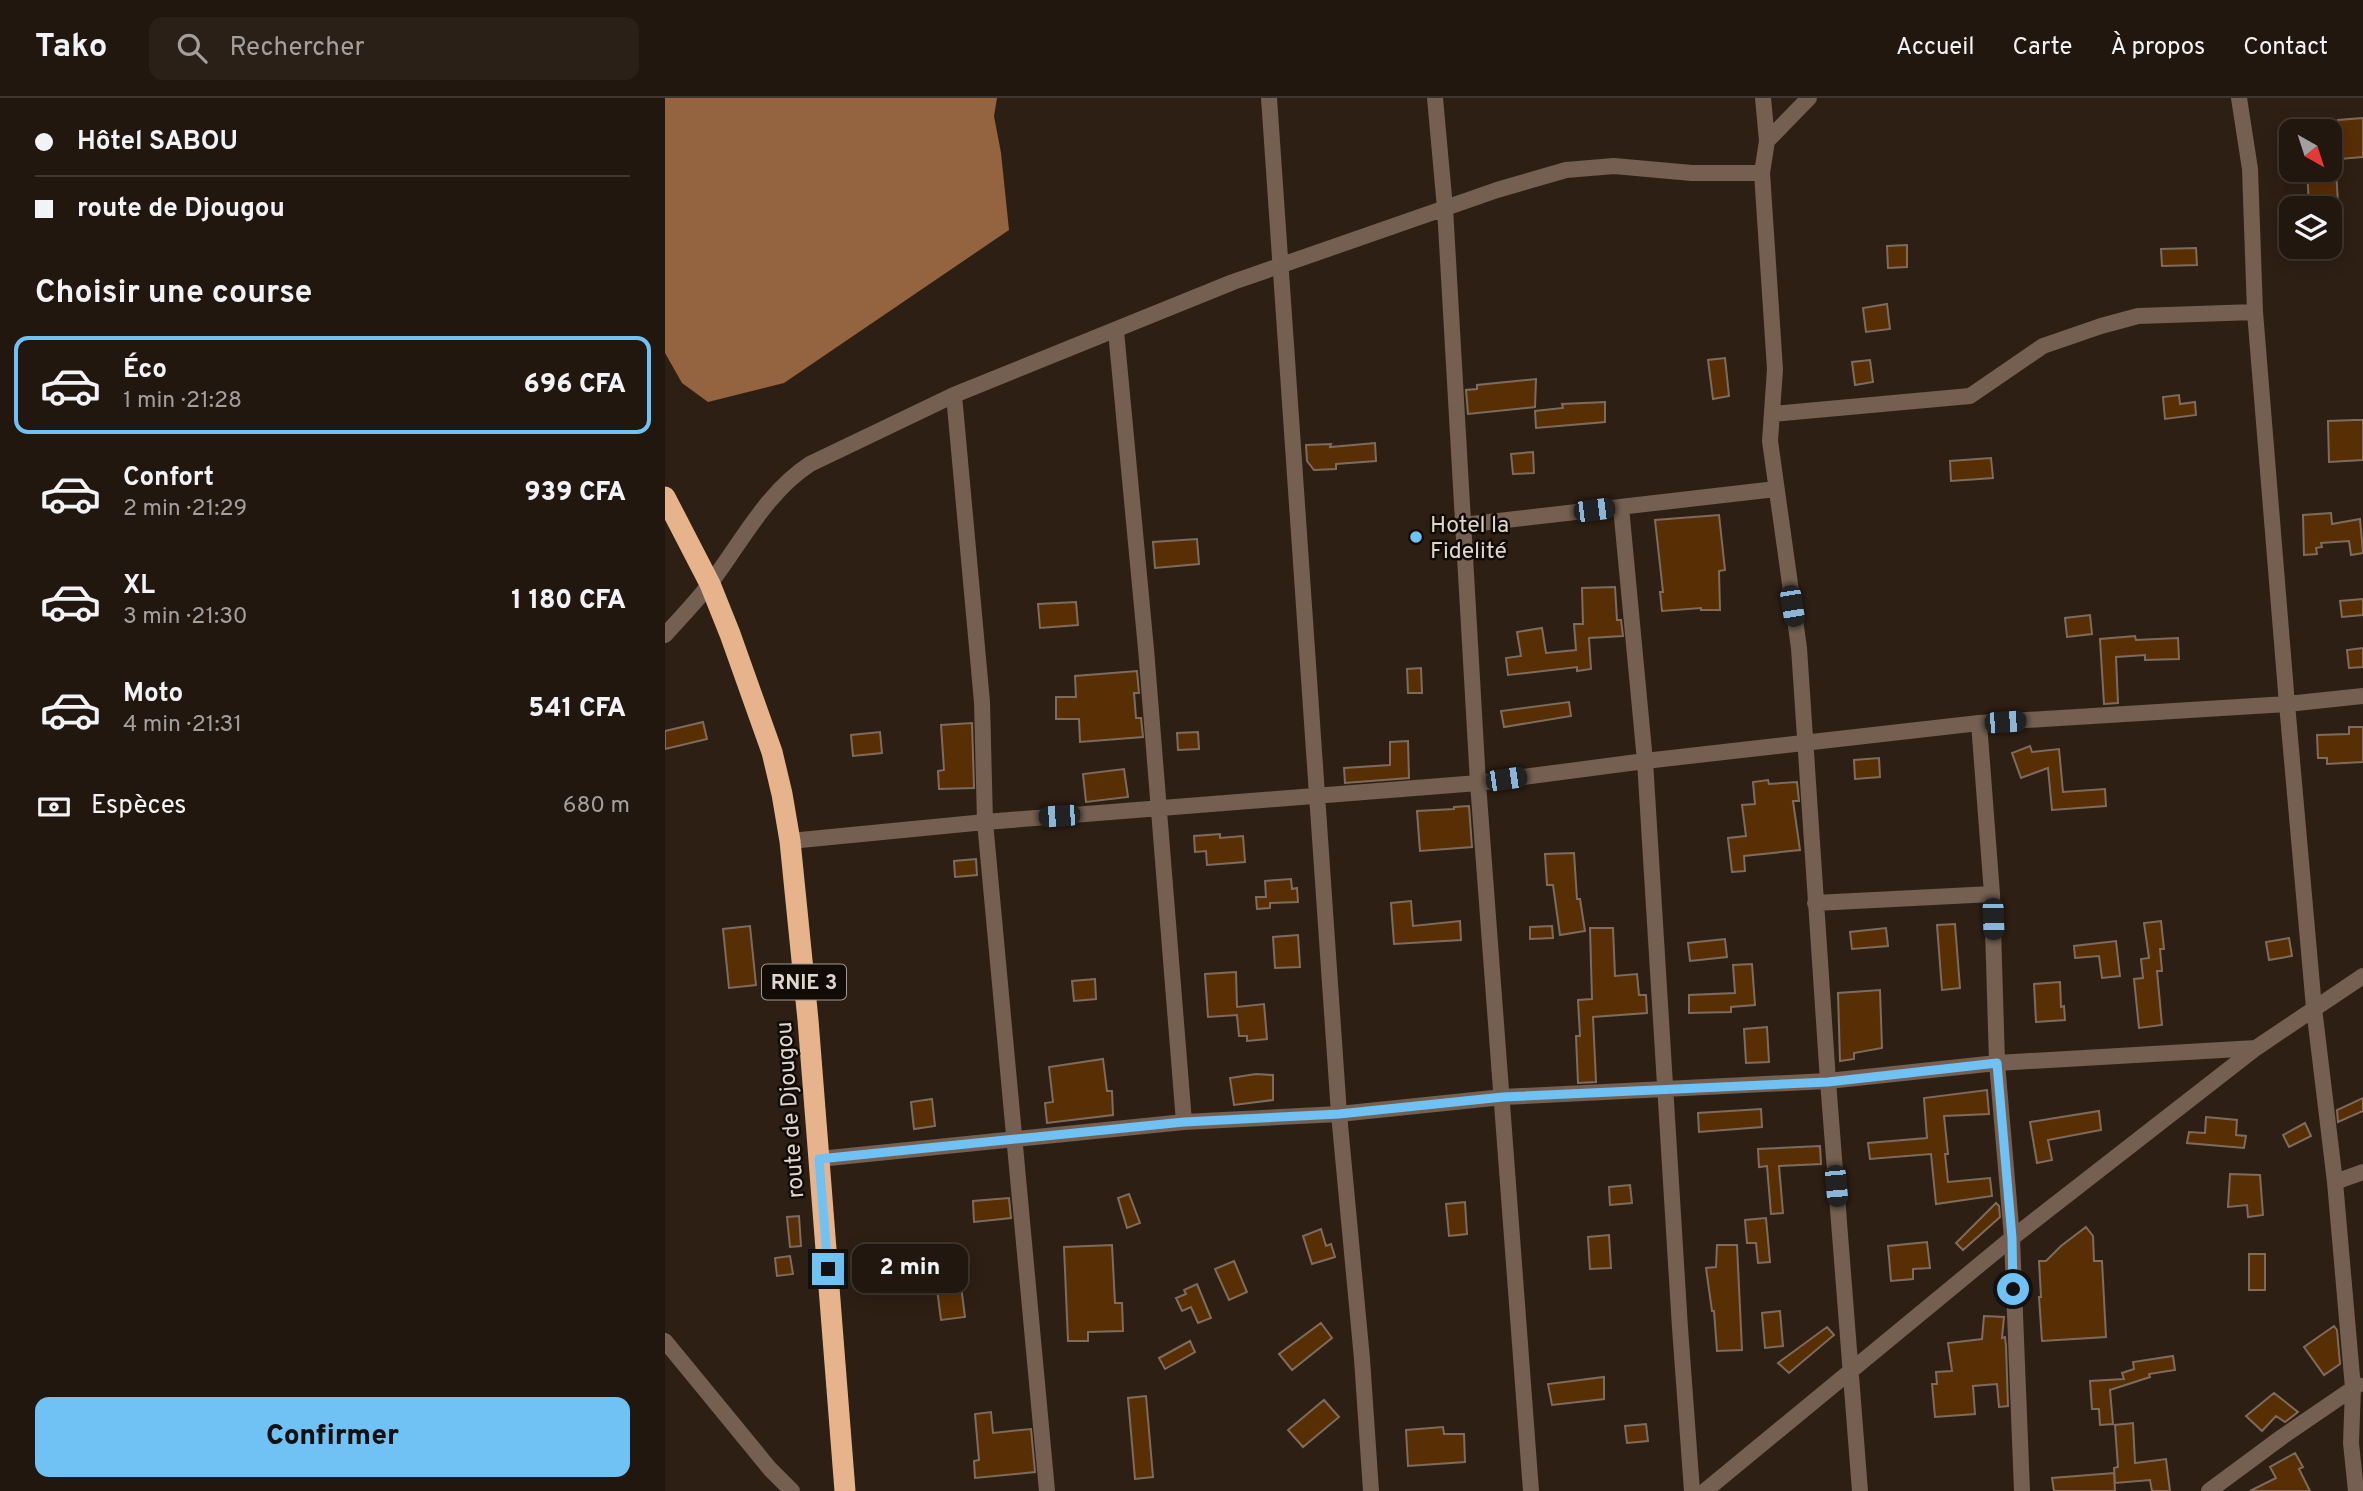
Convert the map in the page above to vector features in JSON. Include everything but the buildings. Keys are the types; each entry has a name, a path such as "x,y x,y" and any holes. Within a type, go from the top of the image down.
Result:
{"highway":[{"name":"route de Djougou","path":"665,496 710,584 745,673 772,752 790,841 808,1020 845,1491"}],"street":[{"path":"1269,98 1339,1114 1362,1359 1371,1491"},
{"path":"1436,98 1445,208 1478,783 1531,1491"},
{"path":"1763,98 1767,141 1762,173 1775,369 1770,441 1799,648 1815,903 1860,1491"},
{"path":"1767,141 1809,98"},
{"path":"2239,98 2250,169 2255,312 2314,1008 2358,1385 2351,1443 2356,1491"},
{"path":"665,635 710,584 775,493 790,477 810,464 954,395 1233,282 1445,208 1566,170 1614,166 1692,173 1762,173"},
{"path":"1773,414 1971,396 2043,346 2138,316 2255,312"},
{"path":"1116,331 1146,649 1184,1122"},
{"path":"954,395 982,702 985,822 1047,1491"},
{"path":"1463,525 1776,489"},
{"path":"1621,507 1645,761 1692,1491"},
{"path":"790,841 985,822 1478,783 1979,723 2287,704 2363,696"},
{"path":"1979,723 1992,894 1997,1063 2012,1238 2022,1491"},
{"path":"1815,903 1992,894"},
{"path":"1705,1491 2012,1238 2256,1048 2363,976"},
{"path":"819,1159 1184,1122 1339,1114 1503,1097 1828,1082 1997,1063 2256,1048"},
{"path":"2335,1182 2363,1172"},
{"path":"665,1342 770,1469 792,1491"},
{"path":"2209,1491 2358,1385"}],"shaded area":[{"path":"665,98 997,98 994,116 1001,153 1009,230 784,383 708,402 682,383 665,353"}],"place":[{"name":"Hotel la Fidelité","path":"1416,537"}],"route":[{"path":"828,1269 819,1159 1184,1122 1339,1114 1503,1097 1828,1082 1997,1063 2012,1238 2013,1289"}]}
